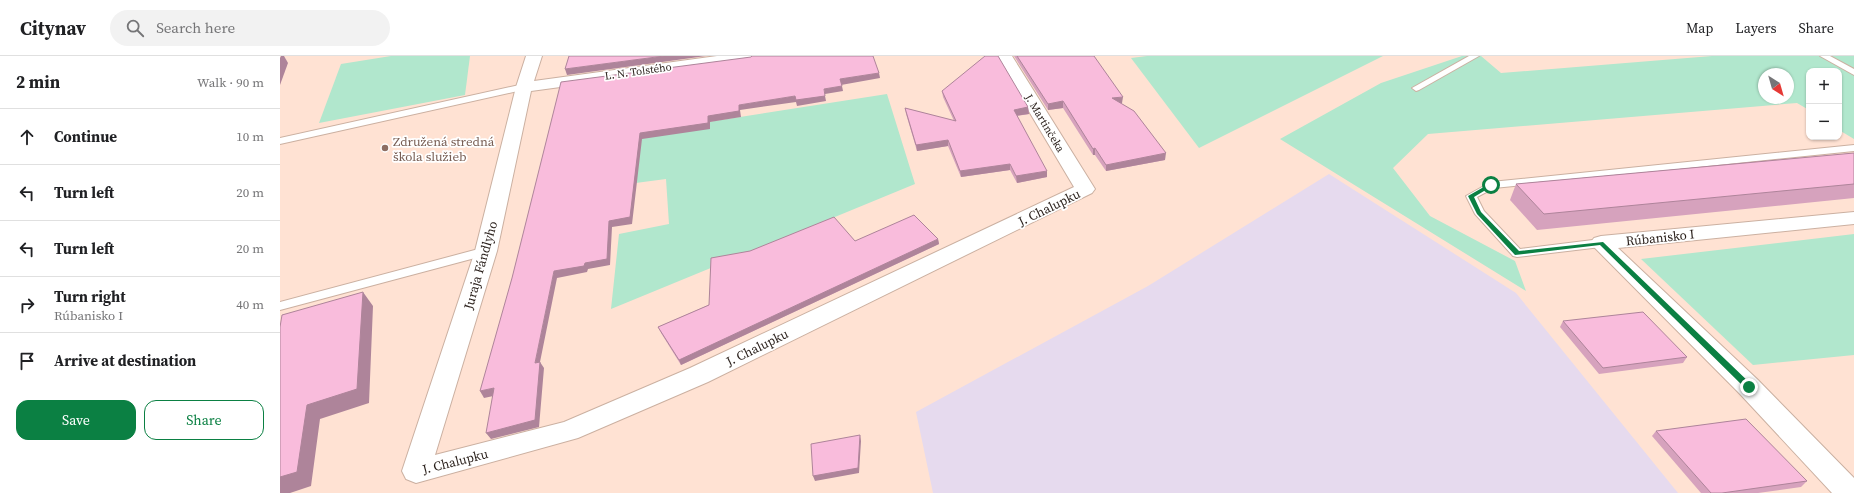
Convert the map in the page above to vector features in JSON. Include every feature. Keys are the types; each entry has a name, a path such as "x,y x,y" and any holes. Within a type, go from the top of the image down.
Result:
{"street":[{"name":"Juraja Fándlyho","path":"416,471 486,251 524,87 534,56"},
{"name":"L. N. Tolstého","path":"524,87 752,56"},
{"name":"J. Martinčeka","path":"1004,56 1086,189"},
{"name":"J. Chalupku","path":"416,471 569,432 699,375 1086,189"},
{"name":"Rúbanisko I","path":"1601,243 1854,218"},
{"name":"Rúbanisko I","path":"1601,243 1749,387 1849,489"}],"lane":[{"path":"1416,88 1475,56"},
{"path":"1824,56 1854,72"},
{"path":"280,141 524,87"},
{"path":"1601,243 1517,253 1479,212 1471,196 1491,185 1854,148"},
{"path":"280,306 486,251"}],"shaded area":[{"path":"1329,174 1516,293 1678,493 933,493 916,412 1148,286"}],"green space":[{"path":"391,56 470,56 465,95 319,123 341,64"},
{"path":"1147,56 1383,56 1199,148 1131,58"},
{"path":"1462,56 1481,56 1501,73 1712,56 1854,56 1854,139 1842,132 1842,68 1806,68 1806,108 1797,103 1794,103 1794,68 1758,68 1758,104 1785,104 1428,134 1393,168 1430,216 1515,261 1526,291 1280,139 1381,83"},
{"path":"887,94 915,184 611,309 619,234 669,224 666,179 628,184 631,134"},
{"path":"1854,234 1854,355 1753,365 1641,259"}],"building":[{"path":"569,56 664,56 565,69"},
{"path":"752,56 873,56 879,73 840,79 842,86 824,89 825,96 796,100 795,96 739,105 739,111 708,116 708,123 640,133 630,217 609,221 607,259 585,263 584,266 554,271 535,363 540,362 535,420 486,433 494,388 480,391 512,278 561,82"},
{"path":"985,56 998,56 1028,107 1014,110 1047,171 1016,176 1010,164 960,171 948,140 916,145 905,108 956,121 942,91"},
{"path":"1017,56 1094,56 1123,97 1112,98 1134,111 1166,153 1106,165 1095,148 1093,149 1063,101 1048,104"},
{"path":"1854,153 1854,184 1544,214 1516,184"},
{"path":"914,215 938,239 679,360 658,327 709,305 711,258 750,251 834,217 855,241"},
{"path":"363,292 357,389 307,405 297,472 280,477 280,327 282,315"},
{"path":"1643,312 1687,357 1603,368 1563,321"},
{"path":"1746,419 1807,481 1722,493 1711,493 1656,431"},
{"path":"860,435 858,468 813,476 811,444"}],"place":[{"name":"Združená stredná škola služieb","path":"385,148"}],"route":[{"path":"1491,185 1471,196 1479,212 1517,253 1601,243 1749,387"}]}
